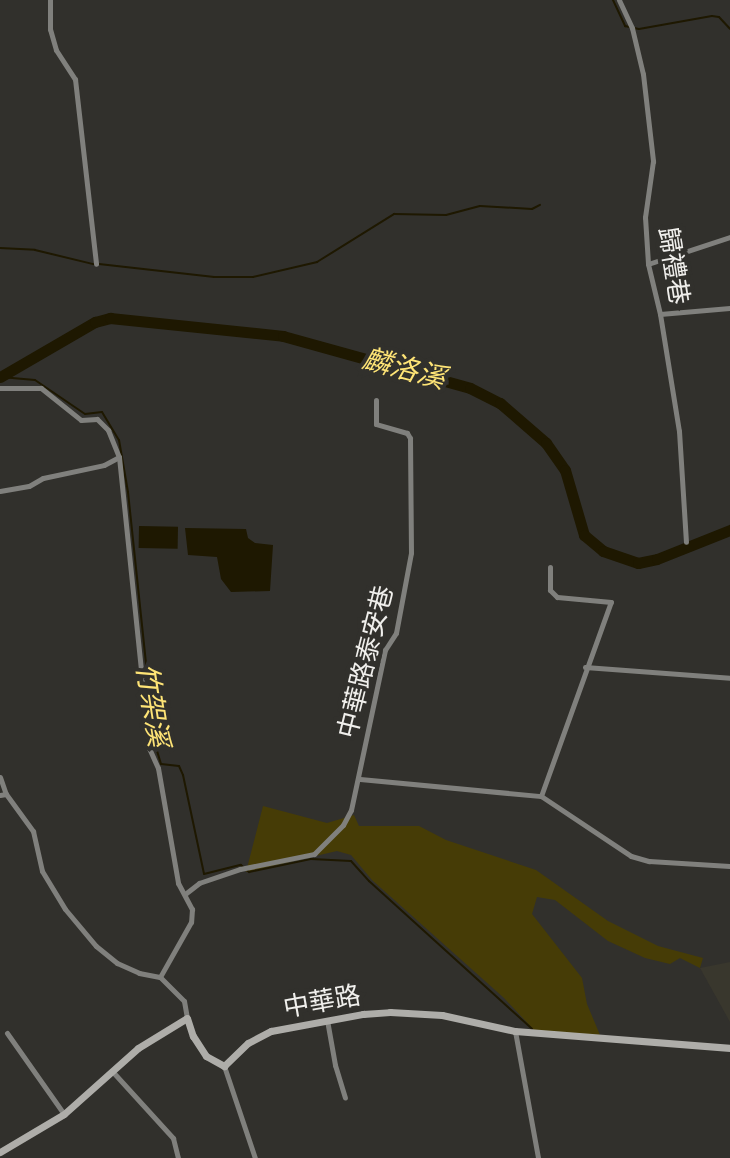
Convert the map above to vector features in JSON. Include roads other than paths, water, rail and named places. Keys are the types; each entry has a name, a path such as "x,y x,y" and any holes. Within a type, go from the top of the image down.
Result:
{"street":[{"path":"50,0 50,29 56,50 75,79 96,264"},
{"name":"歸禮巷","path":"619,0 632,28 643,74 653,161 645,217 648,264 660,314 679,431 686,542"},
{"path":"648,264 730,237"},
{"path":"660,314 730,308"},
{"path":"0,388 41,388 81,420 97,419 108,430 119,457 149,748 158,768 178,883 192,909 191,922 160,977"},
{"name":"中華路泰安巷","path":"185,894 199,883 246,868 307,858 318,852 343,825 360,779 385,650 396,633 411,553 410,438 407,433 376,424 376,400"},
{"path":"0,491 104,465 119,457"},
{"path":"541,796 611,602 557,597 550,590 550,567"},
{"path":"585,667 730,678"},
{"path":"0,777 3,794 33,831 42,871 65,909 96,946 117,963 139,973 160,977 184,1001 193,1036 206,1056 224,1066 255,1158"},
{"path":"360,779 541,796 631,856 649,861 730,866"},
{"name":"中華路","path":"224,1066 261,1035 363,1014 418,1012 515,1031 730,1048"},
{"path":"0,1152 64,1114 138,1048 187,1018"},
{"path":"327,1020 335,1065 345,1097"},
{"path":"515,1031 538,1158"},
{"path":"7,1033 64,1114"},
{"path":"111,1070 173,1138 178,1158"}],"waterway":[{"path":"613,0 625,26 639,29 712,16 719,17 730,29"},
{"path":"99,264 214,277 253,277 317,262 394,214 446,215 480,206 532,209 540,205"},
{"path":"0,248 35,250 93,264"},
{"name":"麟洛溪","path":"0,377 95,322 110,318 283,336 470,388 500,403 546,443 565,470 584,535 603,551 638,563 657,559 730,530"},
{"name":"竹架溪","path":"1,377 35,380 85,414 102,412 119,440 128,492 154,741 161,764 179,766 183,775 204,874 241,865 249,872 311,859 351,861 369,881 532,1029"}]}
